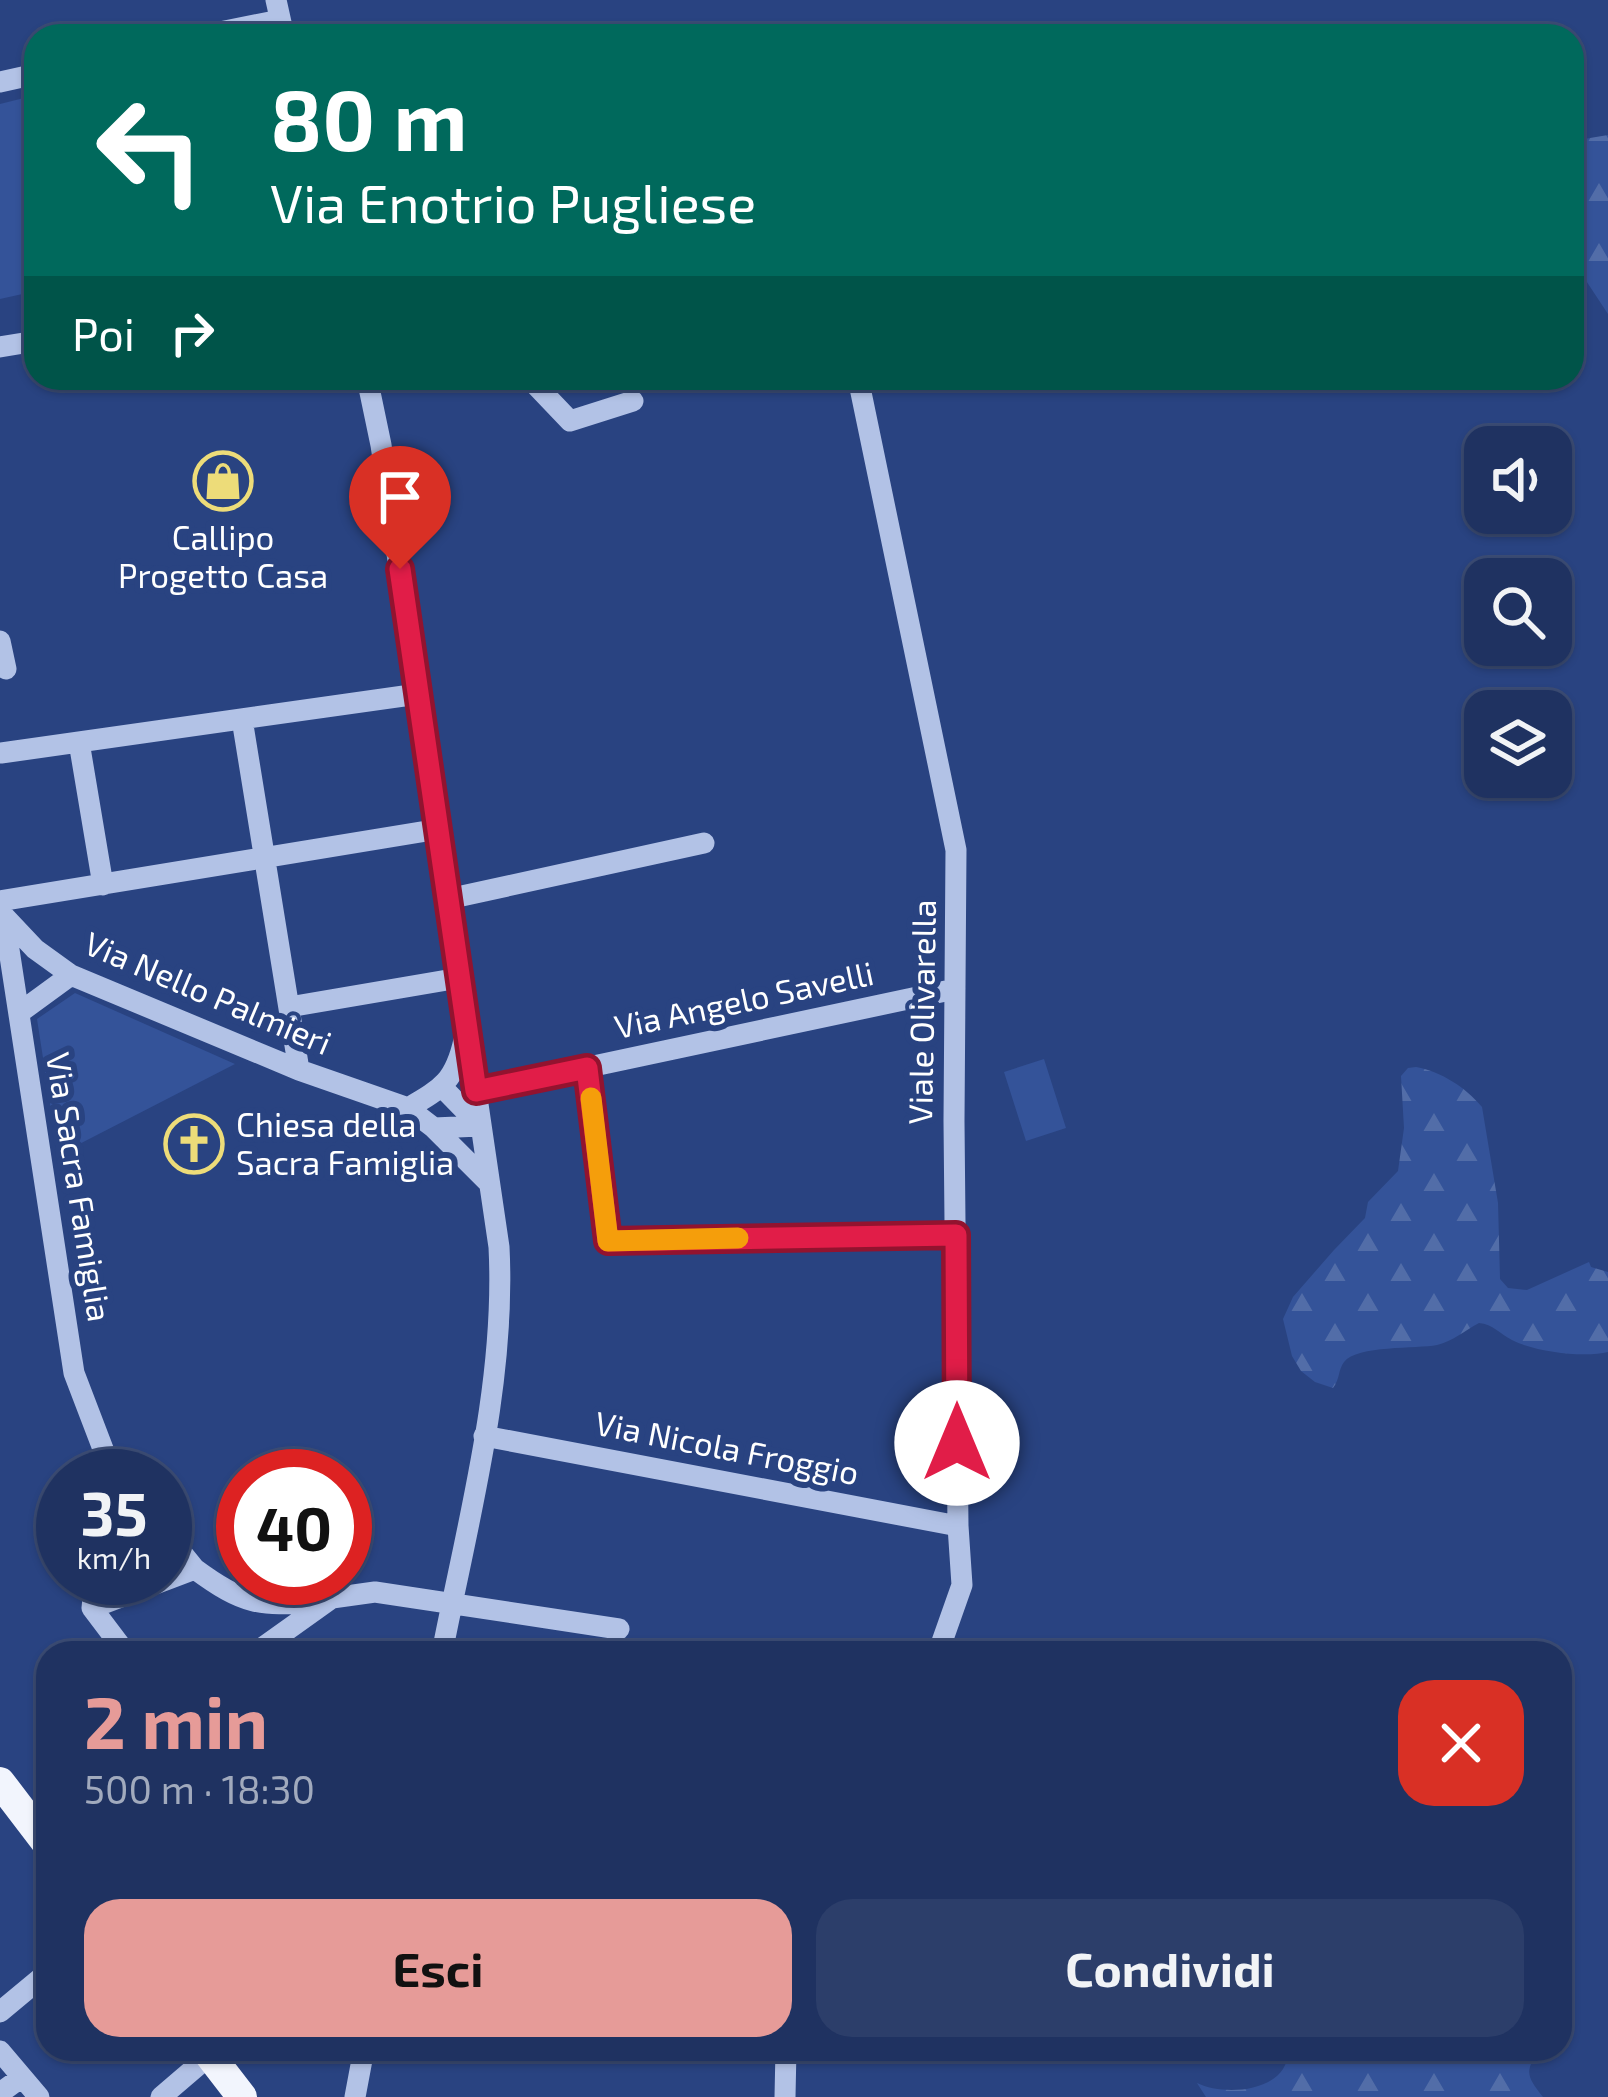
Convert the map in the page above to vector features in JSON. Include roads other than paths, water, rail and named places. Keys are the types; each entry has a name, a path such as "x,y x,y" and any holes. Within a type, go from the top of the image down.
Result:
{"main road":[{"path":"0,1783 36,1820"},
{"path":"214,2061 242,2097"}],"street":[{"path":"370,390 499,1247 497,1354 444,1641"},
{"path":"540,390 570,421 633,401"},
{"name":"Viale Olivarella","path":"860,390 956,850 962,1585 942,1641"},
{"path":"0,641 6,669"},
{"path":"1,753 418,694"},
{"path":"242,719 299,1070"},
{"path":"79,742 103,884"},
{"path":"2,910 103,884 439,829"},
{"path":"448,899 704,843"},
{"name":"Via Nello Palmieri","path":"2,910 35,949 71,975 299,1070 408,1108 488,1182"},
{"name":"Via Sacra Famiglia","path":"2,910 74,1373 103,1449"},
{"path":"19,1013 71,975"},
{"path":"289,1007 459,978"},
{"name":"Via Angelo Savelli","path":"476,1091 955,989"},
{"path":"408,1108 442,1088 458,1067 467,1028"},
{"path":"587,1068 608,1241 956,1235"},
{"path":"442,1088 480,1126"},
{"path":"434,1128 480,1126"},
{"name":"Via Nicola Froggio","path":"484,1436 958,1526"},
{"path":"192,1565 216,1585"},
{"path":"117,1641 92,1607 195,1569"},
{"path":"372,1592 619,1629"},
{"path":"272,1641 323,1605"},
{"path":"0,2012 36,1982"},
{"path":"0,2051 40,2097"},
{"path":"160,2097 198,2061"},
{"path":"355,2097 360,2061"},
{"path":"773,2061 785,2089"},
{"path":"0,2093 22,2077"}],"place":[{"name":"Callipo Progetto Casa","path":"223,481"},
{"name":"Chiesa della Sacra Famiglia","path":"194,1144"}]}
